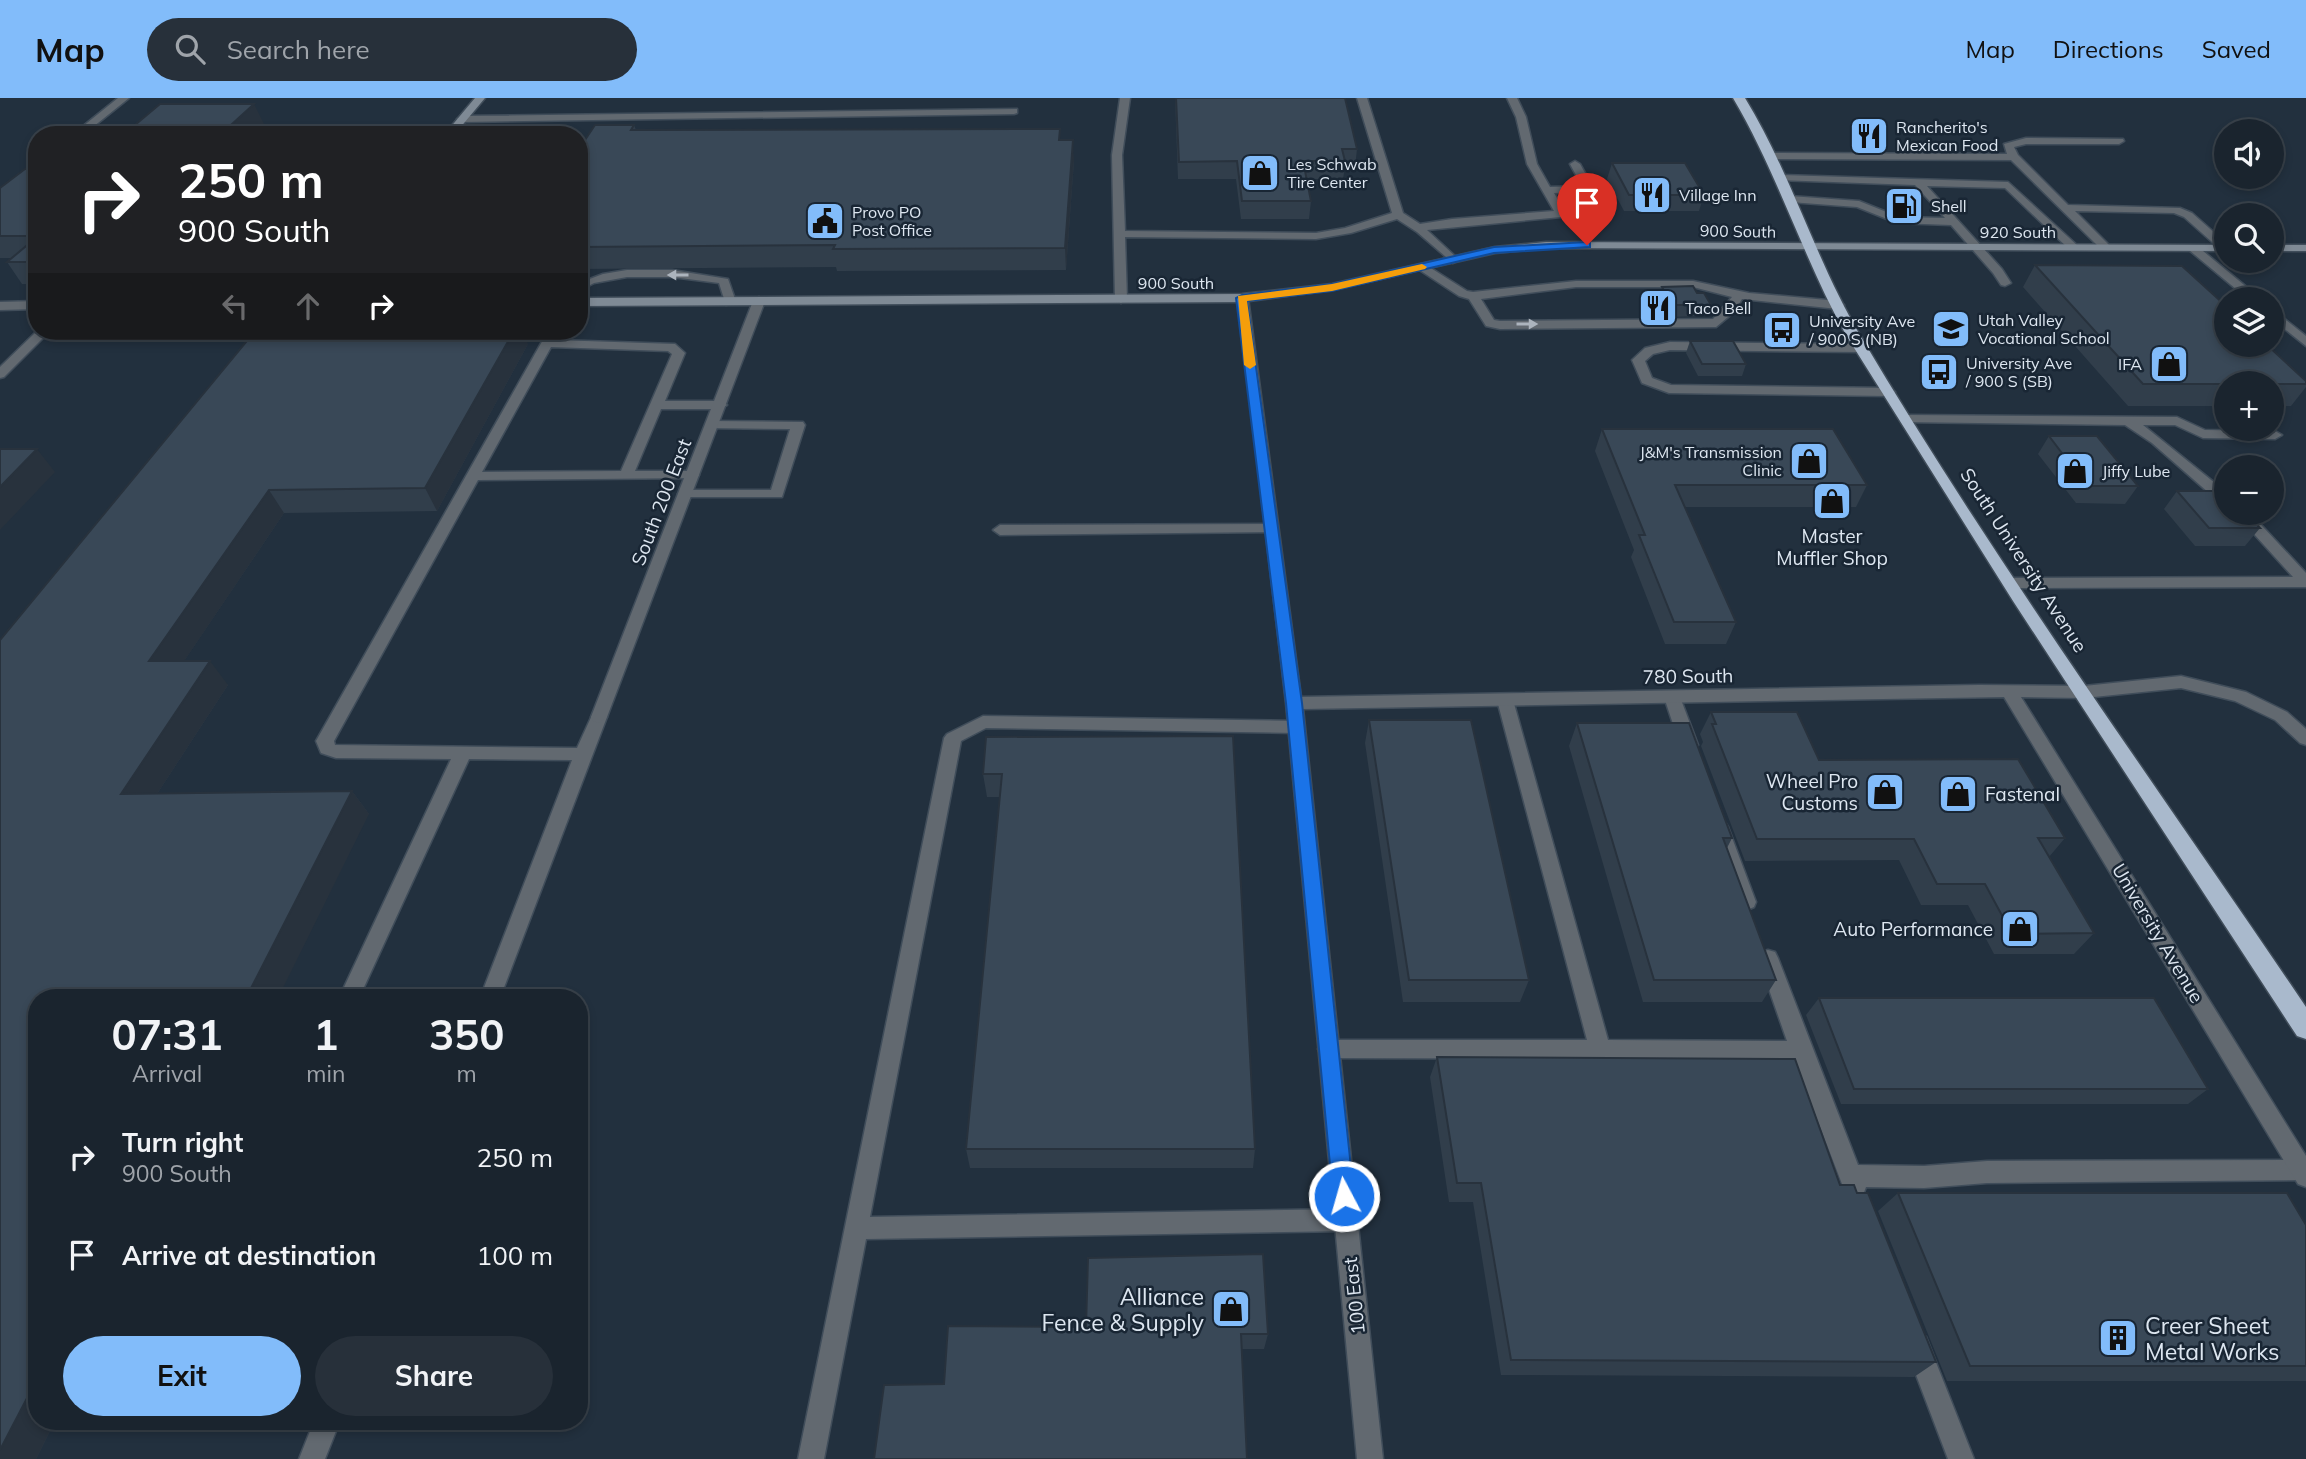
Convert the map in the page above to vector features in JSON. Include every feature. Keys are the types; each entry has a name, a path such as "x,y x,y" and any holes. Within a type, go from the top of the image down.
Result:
{"highway":[{"name":"South University Avenue","path":"1739,98 1772,156 1810,247 1861,348 2012,583 2306,1028"}],"street":[{"path":"88,126 124,98"},
{"path":"456,126 480,98"},
{"path":"1121,299 1117,155 1125,98"},
{"path":"1362,98 1398,215 1418,228 1453,260"},
{"path":"1418,228 1452,222 1561,214 1532,164 1521,117 1512,98"},
{"path":"462,119 1014,111"},
{"path":"2105,247 2014,157 2008,146 2012,143 2119,141"},
{"path":"1772,156 2014,157"},
{"path":"1548,190 1589,189 1575,164"},
{"path":"0,194 28,173"},
{"path":"1782,178 2008,185 2073,247"},
{"path":"1862,180 1881,213"},
{"path":"1917,181 1998,271 2004,283"},
{"path":"1790,199 1859,204 1906,221 1954,222"},
{"path":"2069,211 2160,208 2176,210 2188,215 2214,238"},
{"path":"1119,234 1315,236 1347,231 1398,215"},
{"name":"900 South","path":"588,302 1242,298 1332,287 1494,250 1546,245 1810,247"},
{"name":"920 South","path":"1810,247 2214,248"},
{"path":"2193,248 2240,287"},
{"path":"2284,248 2306,248"},
{"path":"1422,267 1463,294 1473,296 1576,284 1693,284 1739,295 1838,304"},
{"path":"588,282 607,275 704,275 724,281 730,302"},
{"path":"1473,296 1490,323 1500,325 1716,323 1739,295"},
{"name":"100 East","path":"1242,298 1294,703 1370,1459"},
{"name":"South 200 East","path":"492,989 759,301"},
{"path":"0,306 28,305"},
{"path":"2284,323 2306,342"},
{"path":"0,374 35,340"},
{"path":"549,340 325,741 327,749 336,752 583,754"},
{"path":"582,340 676,349 679,353 626,476"},
{"path":"1861,348 1670,346 1649,351 1638,360 1647,380 1669,389 1889,392"},
{"path":"656,405 719,405"},
{"path":"1907,419 2177,421 2203,434 2214,434"},
{"path":"2128,421 2151,433 2203,484 2214,491"},
{"path":"685,494 777,494 798,425 712,425"},
{"path":"473,476 692,475"},
{"path":"2012,583 2306,582 2253,525"},
{"path":"1000,530 1271,529"},
{"path":"2084,692 2181,682 2240,696 2281,716 2306,739"},
{"name":"University Avenue","path":"2009,691 2305,1173"},
{"name":"780 South","path":"1294,703 2084,692"},
{"path":"1672,697 1696,762"},
{"path":"1505,700 1600,1049"},
{"path":"811,1459 953,738 983,722 1296,727"},
{"path":"353,989 463,753"},
{"path":"1715,814 1753,919"},
{"path":"1763,945 1860,1202"},
{"path":"1328,1049 1801,1050"},
{"path":"1850,1176 1924,1177 1987,1172 2305,1173"},
{"path":"857,1228 1346,1220"},
{"path":"1910,1330 1961,1459"},
{"path":"312,1459 323,1430"}],"building":[{"name":"Les Schwab Tire Center","path":"1176,98 1345,98 1357,149 1342,149 1345,161 1303,161 1311,201 1242,201 1237,161 1179,162"},
{"path":"160,104 254,104 230,126 134,126"},
{"name":"Provo PO Post Office","path":"595,125 634,125 631,130 1060,129 1059,140 1073,140 1065,248 833,249 835,245 588,247 588,136"},
{"path":"1612,163 1685,163 1704,195 1629,195"},
{"path":"28,169 28,236 0,236 0,188"},
{"path":"28,244 28,262 7,262"},
{"name":"IFA","path":"2035,265 2182,266 2214,295 2214,357 2280,357 2306,381 2306,384 2284,384 2284,371 2214,371 2214,384 2143,384"},
{"path":"1693,286 1697,293 1704,293 1711,305 1672,305 1662,287"},
{"path":"248,340 509,340 425,488 269,490 149,661 210,661 121,794 352,791 251,989 28,989 28,1396 0,1450 0,640"},
{"path":"1690,341 1733,341 1746,364 1702,364"},
{"path":"1602,429 1833,429 1867,485 1675,485 1736,622 1674,622 1639,535 1645,535"},
{"path":"2049,436 2097,436 2138,486 2087,486"},
{"path":"0,449 37,449 0,487"},
{"path":"2177,491 2214,491 2214,525 2257,525 2260,528 2209,528"},
{"path":"1711,712 1797,712 1819,760 2018,759 2065,838 2038,838 2094,933 2012,934 1985,884 1937,884 1914,839 1757,839 1712,724 1716,724"},
{"path":"1369,720 1471,720 1529,980 1409,980"},
{"path":"1577,723 1689,723 1732,838 1723,838 1776,980 1654,980"},
{"path":"1233,736 1255,1149 966,1149 1002,774 983,774 986,737"},
{"path":"1819,998 2154,998 2208,1089 1854,1089"},
{"path":"1437,1057 1795,1059 1840,1185 1854,1185 1857,1193 1868,1193 1936,1362 1511,1360 1481,1183 1457,1183"},
{"name":"Creer Sheet Metal Works","path":"1898,1193 2287,1193 2306,1225 2306,1366 1970,1366"},
{"path":"1263,1254 1268,1334 1241,1334 1247,1459 874,1459 884,1385 944,1384 948,1326 1086,1327 1088,1258"}],"slow traffic":[{"path":"1250,365 1242,298 1332,287 1422,267"}],"place":[{"name":"Rancherito's Mexican Food","path":"1869,136"},
{"name":"Les Schwab Tire Center","path":"1260,173"},
{"name":"Village Inn","path":"1652,195"},
{"name":"Shell","path":"1904,206"},
{"name":"Provo PO Post Office","path":"825,221"},
{"name":"Taco Bell","path":"1658,308"},
{"name":"Utah Valley Vocational School","path":"1951,329"},
{"name":"University Ave / 900 S (NB)","path":"1782,330"},
{"name":"IFA","path":"2169,364"},
{"name":"University Ave / 900 S (SB)","path":"1939,372"},
{"name":"J&M's Transmission Clinic","path":"1809,461"},
{"name":"Jiffy Lube","path":"2075,471"},
{"name":"Master Muffler Shop","path":"1832,501"},
{"name":"Wheel Pro Customs","path":"1885,792"},
{"name":"Fastenal","path":"1958,794"},
{"name":"Auto Performance","path":"2020,929"},
{"name":"Alliance Fence & Supply","path":"1231,1309"},
{"name":"Creer Sheet Metal Works","path":"2118,1338"}],"route":[{"path":"1344,1196 1294,703 1242,298 1332,287 1494,250 1546,245 1587,245"}]}
